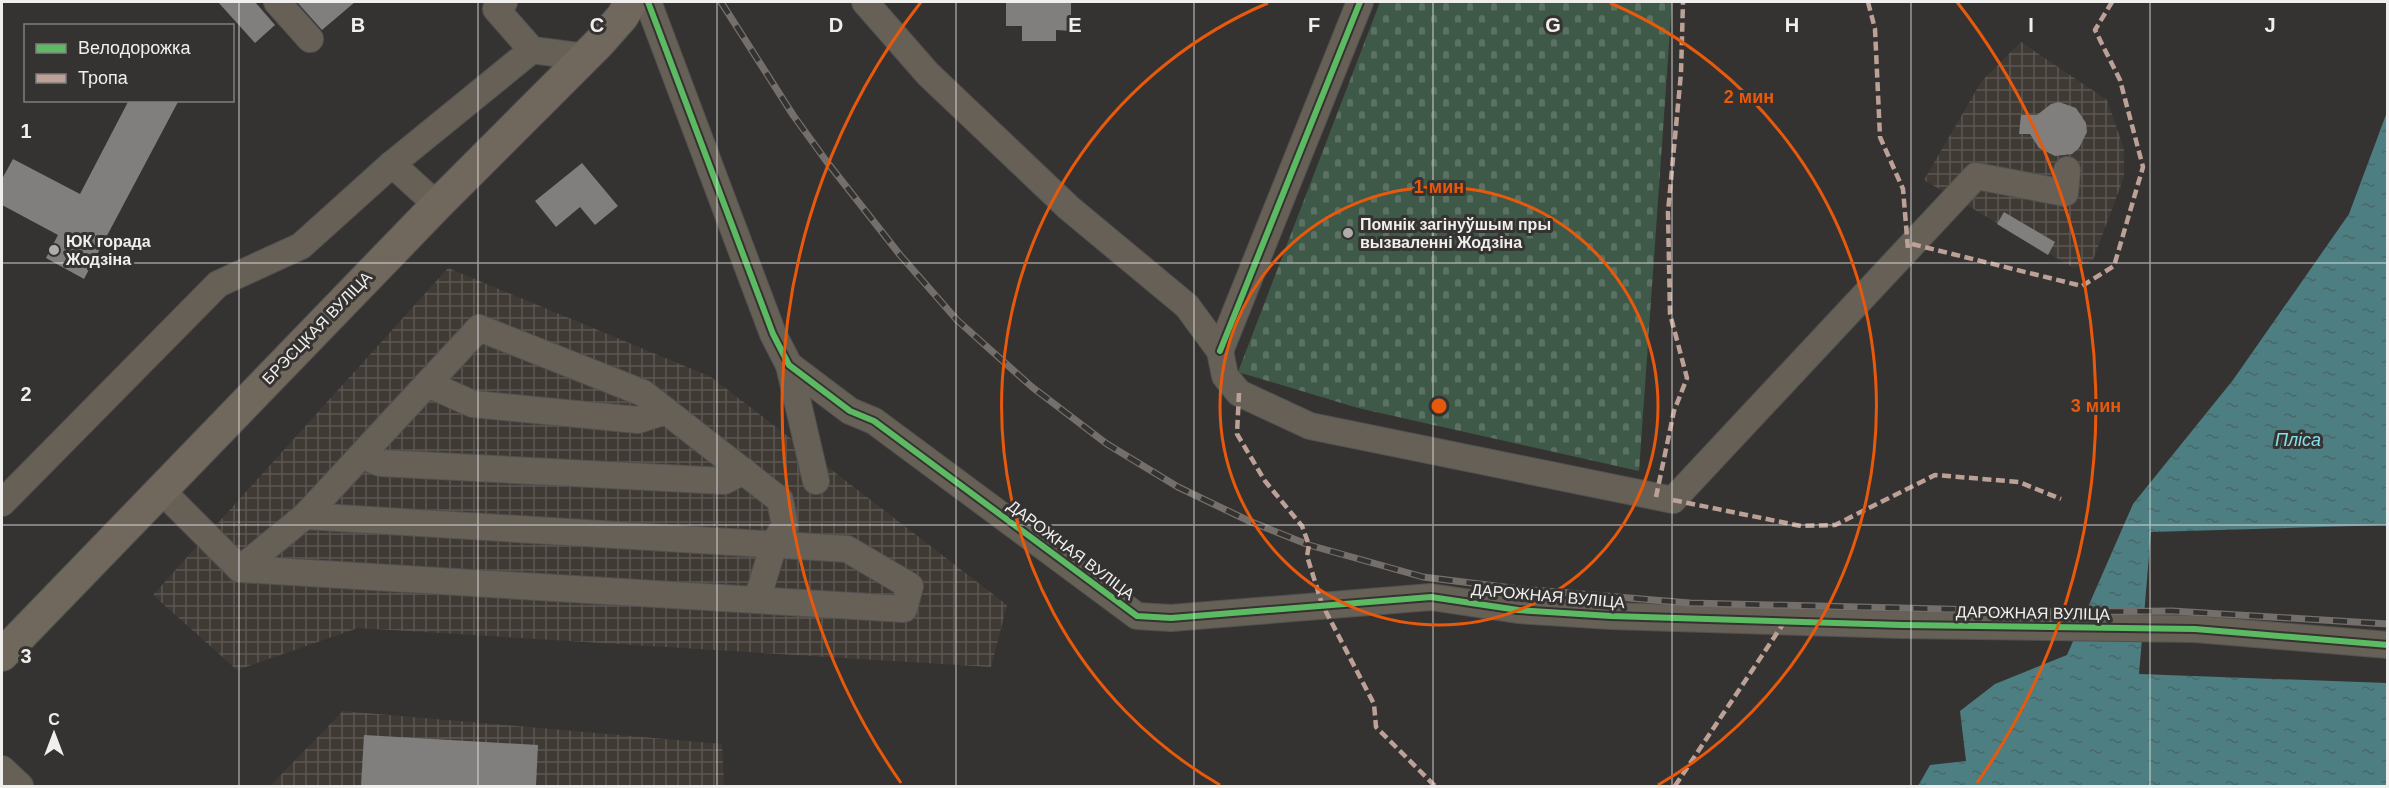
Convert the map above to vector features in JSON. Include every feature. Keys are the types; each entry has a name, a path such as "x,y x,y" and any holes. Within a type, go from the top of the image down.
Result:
{"main road":[{"name":"БРЭСЦКАЯ ВУЛІЦА","path":"2,655 437,205 585,57 622,17 631,2"}],"street":[{"path":"277,2 310,39"},
{"path":"504,2 495,9 532,50 585,57"},
{"path":"648,2 773,334 789,364 816,481"},
{"path":"865,2 928,74 1060,201 1187,306 1220,351 1225,376 1239,393 1310,426 1672,500 1976,176 2065,193 2067,170"},
{"path":"1220,351 1360,2"},
{"path":"2,503 218,284 301,246 392,164 532,50"},
{"path":"392,164 437,205"},
{"path":"240,569 305,516 479,328 643,393 780,500 785,525 774,544 757,600"},
{"name":"ДАРОЖНАЯ ВУЛІЦА","path":"789,364 850,411 874,421 1137,616 1171,618 1431,597 1518,610 1611,616 2172,628 2388,645"},
{"path":"428,384 473,404 638,420 666,411"},
{"path":"362,455 381,463 724,481 744,471"},
{"path":"161,490 240,569 904,609 910,586 847,549 305,516"},
{"path":"2,769 20,786"}],"shaded area":[{"path":"2021,42 2107,100 2124,149 2124,177 2093,260 2074,268 1924,180 1981,82"},
{"path":"448,268 711,377 1007,605 991,667 358,628 237,670 153,595"},
{"path":"343,711 722,744 724,786 270,786"}],"green space":[{"path":"1380,2 1672,2 1639,471 1358,408 1238,372"}],"water":[{"name":"Пліса","path":"2387,112 2387,525 2151,532 2139,674 2387,683 2387,786 1918,786 1930,765 1966,761 1960,711 1995,684 2067,655 2133,504 2233,380 2349,214"}],"building":[{"path":"218,2 255,2 275,25 255,43"},
{"path":"297,2 355,2 322,30"},
{"path":"1006,2 1071,2 1071,31 1056,30 1056,41 1022,41 1022,26 1006,26"},
{"path":"128,102 178,102 84,279 46,258 58,235 2,205 2,179 13,159 80,194"},
{"path":"2059,102 2076,108 2086,123 2087,132 2079,148 2072,154 2055,156 2039,148 2030,134 2019,134 2021,115 2037,115 2051,104"},
{"path":"582,163 618,206 595,225 580,207 556,227 535,201"},
{"path":"2004,212 2055,242 2048,255 1997,224"},
{"path":"364,735 538,745 536,786 361,786"}],"railway":[{"path":"721,2 793,115 827,162 900,255 957,320 1032,387 1107,444 1178,487 1249,521 1309,545 1423,577 1520,589 1690,603 2066,612 2172,611 2388,624"}],"marked path":[{"path":"1656,497 1674,411 1687,378 1670,314 1668,212 1681,73 1683,2"},
{"path":"1868,2 1875,29 1880,137 1903,189 1908,249"},
{"path":"1912,244 2082,286 2114,266 2143,167 2120,80 2095,30 2112,2"},
{"path":"1239,393 1237,434 1265,481 1302,526 1309,545 1307,556 1322,604 1374,704 1376,727 1435,786"},
{"path":"1673,500 1801,526 1835,525 1935,475 2019,482 2061,499"},
{"path":"1675,786 1785,621"}],"cycle path":[{"path":"648,2 773,334 789,365 850,411 874,421 1137,616 1171,618 1431,597 1518,610 1611,616 1902,625 2195,629 2388,645"},
{"path":"1220,351 1360,2"}],"place":[{"name":"Помнік загінуўшым пры вызваленні Жодзіна","path":"1348,233"},
{"name":"ЮК горада Жодзіна","path":"54,250"}]}
